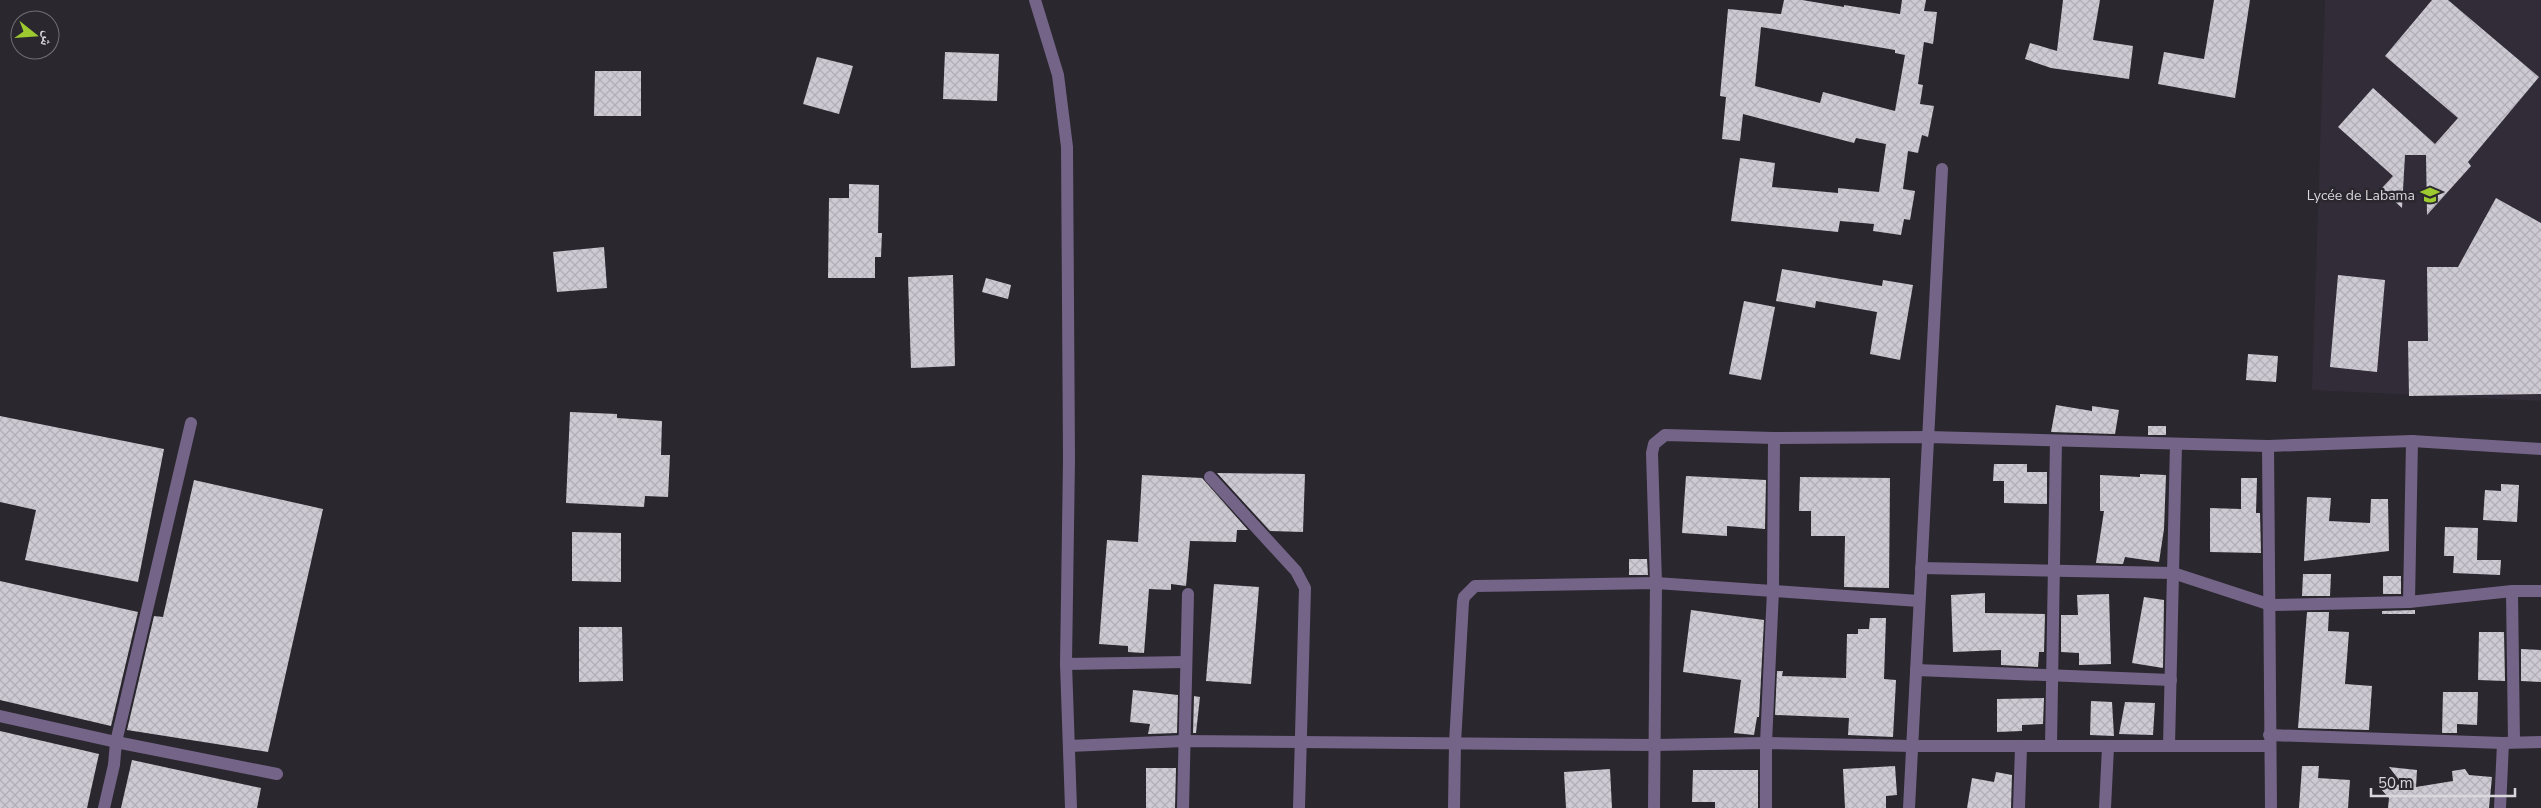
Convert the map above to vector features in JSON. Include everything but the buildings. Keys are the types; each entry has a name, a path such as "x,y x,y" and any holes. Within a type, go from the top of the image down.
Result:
{"street":[{"path":"1035,0 1058,75 1067,147 1069,458 1066,664 1071,808"},
{"path":"1909,808 1942,169"},
{"path":"104,808 114,765 116,742 191,423"},
{"path":"1654,808 1656,583 1652,453 1659,438 1665,435 1774,438 1928,437 2268,446 2412,441 2541,449"},
{"path":"1766,808 1766,743 1773,590 1774,438"},
{"path":"2051,746 2056,441"},
{"path":"2409,602 2412,441"},
{"path":"2169,746 2176,444"},
{"path":"2268,446 2271,605 2271,808"},
{"path":"1210,477 1303,580 1305,588 1299,808"},
{"path":"1921,568 2173,573 2271,605 2409,602 2512,591 2541,591"},
{"path":"1454,808 1455,743 1463,602 1468,592 1475,586 1656,583 1919,600"},
{"path":"2500,808 2509,742 2512,591"},
{"path":"1183,808 1188,594"},
{"path":"1066,664 1185,662"},
{"path":"1916,670 2171,680"},
{"path":"0,716 116,742 277,774"},
{"path":"1069,746 1184,741 1654,745 1766,743 2020,747 2169,746 2270,741 2541,742"},
{"path":"2019,808 2020,747"},
{"path":"2105,808 2108,747"}],"shaded area":[{"name":"Lycée de Labama","path":"2325,0 2541,0 2541,401 2312,390"}],"place":[{"name":"Lycée de Labama","path":"2430,195"}]}
